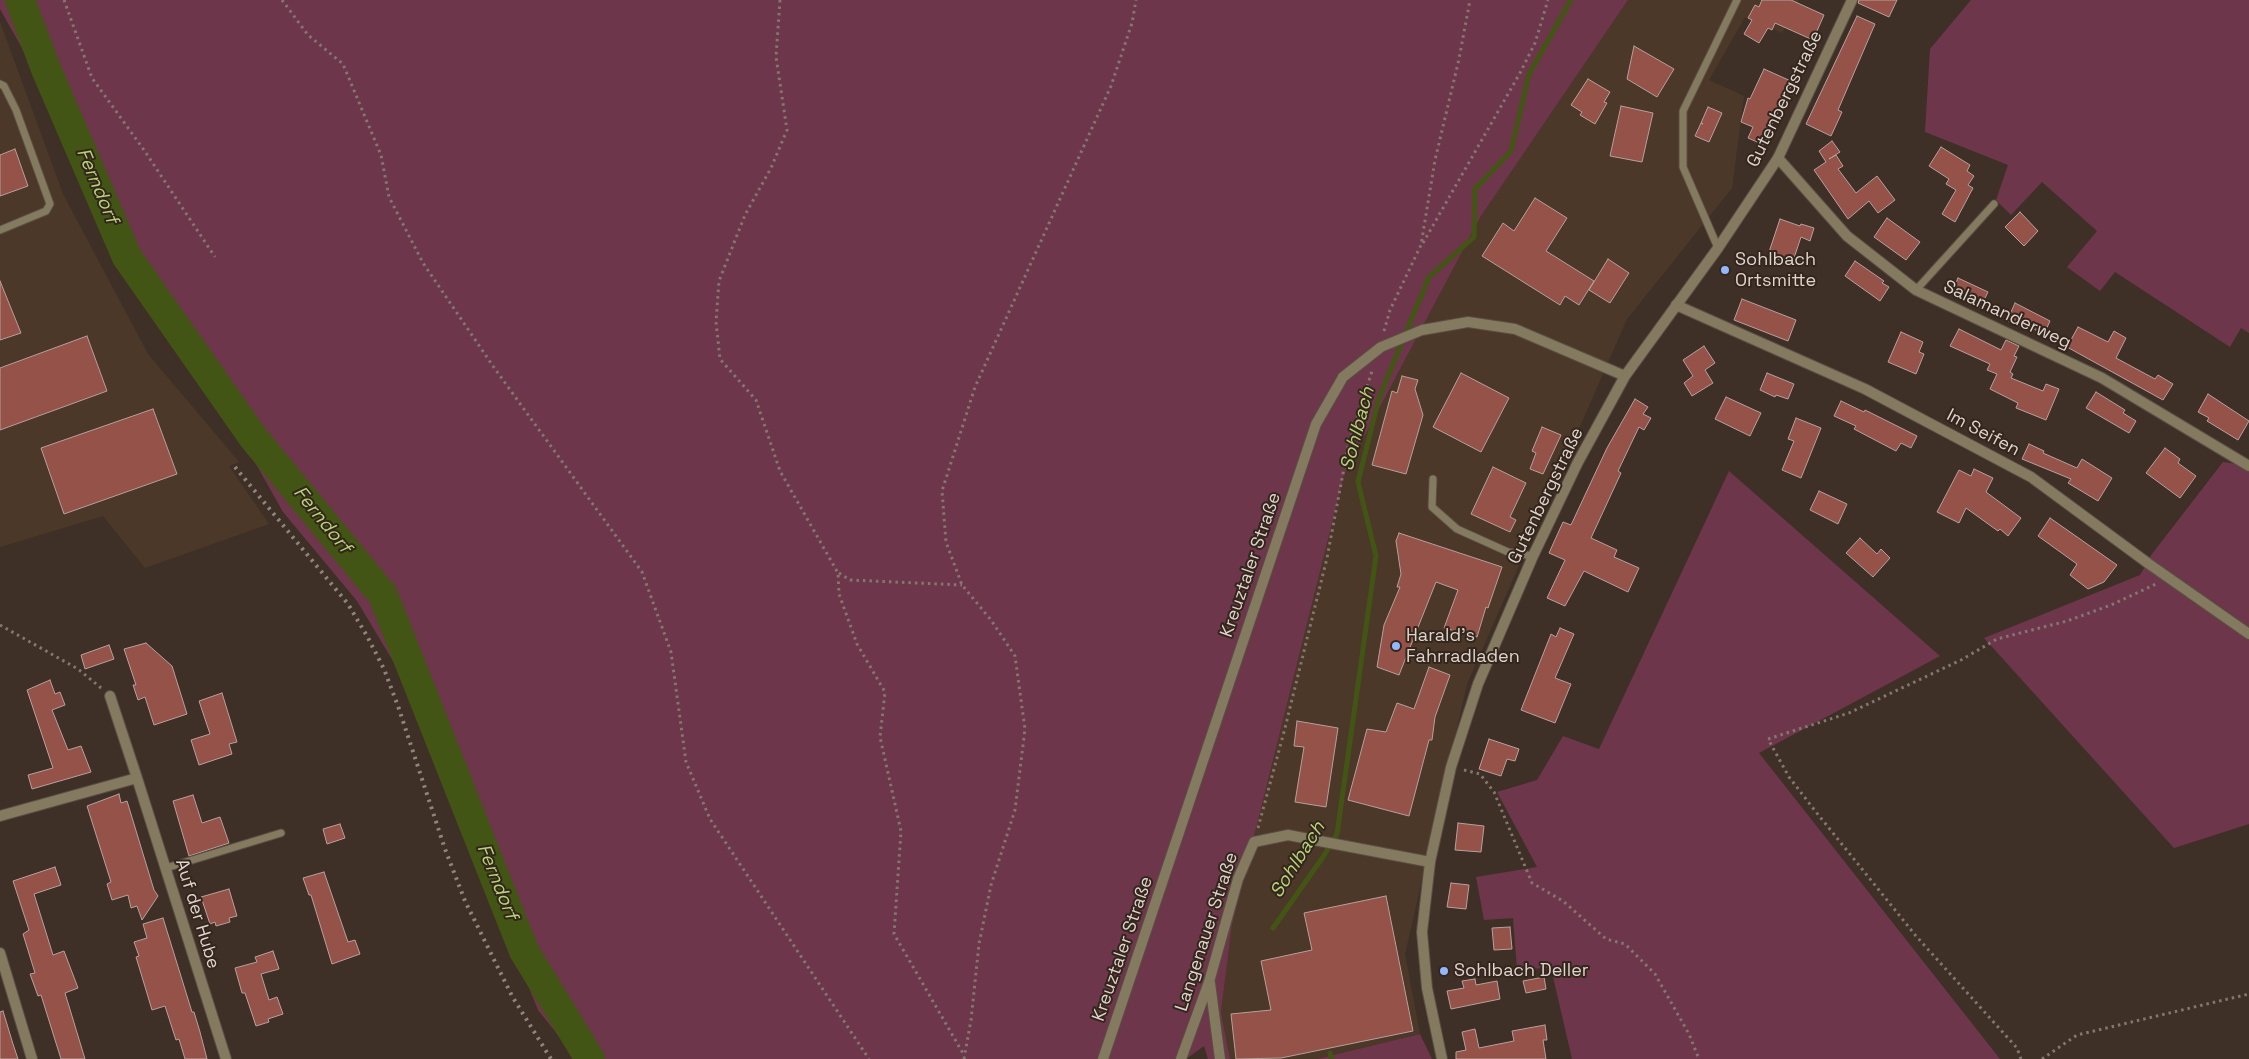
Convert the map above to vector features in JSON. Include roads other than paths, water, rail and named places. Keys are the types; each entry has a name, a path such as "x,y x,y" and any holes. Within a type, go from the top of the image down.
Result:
{"street":[{"name":"Gutenbergstraße","path":"1442,1059 1427,988 1422,932 1430,862 1451,767 1478,684 1533,556 1578,462 1625,376 1718,248 1778,158 1852,0"},
{"name":"Salamanderweg","path":"1778,158 1847,236 1916,290 2102,378 2249,466"},
{"name":"Im Seifen","path":"1676,305 1865,389 2031,477 2249,634"},
{"name":"Kreuztaler Straße","path":"1103,1059 1316,424 1343,377 1381,347 1422,330 1468,322 1514,329 1625,376"},
{"name":"Auf der Hube","path":"110,696 226,1059"},
{"path":"0,816 137,778"},
{"name":"Langenauer Straße","path":"1181,1059 1210,982 1238,879 1254,842 1288,836 1430,862"},
{"path":"0,953 32,1059"},
{"path":"1210,982 1220,1059"}],"lane":[{"path":"1718,248 1683,167 1683,111 1737,0"},
{"path":"0,84 4,86 16,110 50,204 46,211 0,230"},
{"path":"1916,290 1994,204"},
{"path":"1433,479 1432,508 1457,529 1508,552 1533,556"},
{"path":"166,868 281,833"}],"waterway":[{"name":"Ferndorf","path":"20,0 46,69 127,257 253,437 383,595 524,951 590,1059"},
{"name":"Sohlbach","path":"1273,928 1337,834 1376,556 1358,482 1379,398 1429,277 1474,237 1475,189 1511,151 1529,74 1571,0"},
{"name":"Sohlbach","path":"1330,1053 1332,1059"}],"railway":[{"path":"235,467 348,604 367,636 384,669 398,706 445,849 465,901 512,996 551,1059"}],"place":[{"name":"Sohlbach Ortsmitte","path":"1725,270"},
{"name":"Harald's Fahrradladen","path":"1396,646"},
{"name":"Sohlbach Deller","path":"1444,971"}]}
